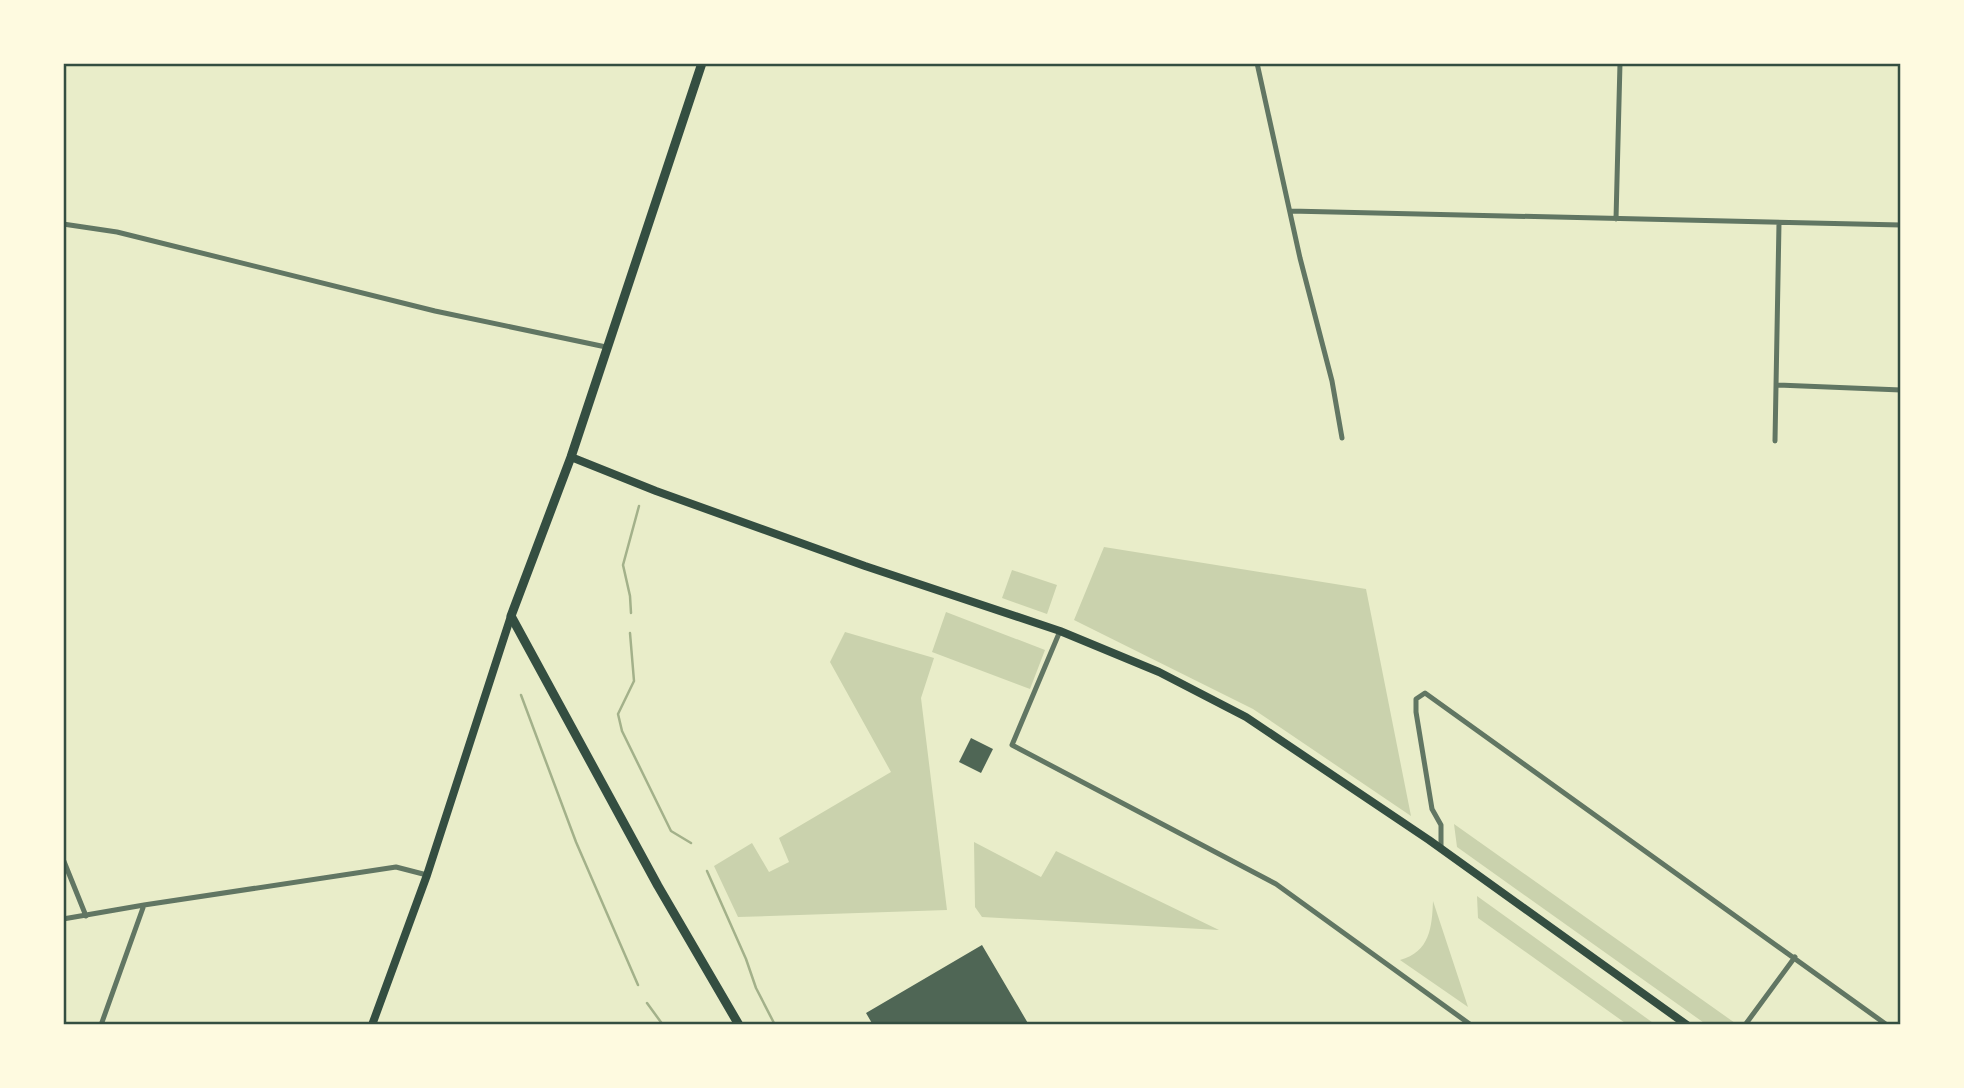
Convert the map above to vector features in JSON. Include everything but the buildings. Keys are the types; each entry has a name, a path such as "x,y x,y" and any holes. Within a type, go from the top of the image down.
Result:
{"highway":[{"path":"702,63 571,457 511,615 658,886 739,1025"}],"main road":[{"path":"571,457 656,491 865,566 1060,631 1159,672 1246,717 1441,849 1687,1025"},
{"path":"372,1025 427,875 511,615"}],"street":[{"path":"1257,63 1332,381 1342,438"},
{"path":"1616,219 1620,63"},
{"path":"1290,211 1901,226"},
{"path":"1775,441 1779,223"},
{"path":"63,224 117,232 435,311 606,347"},
{"path":"1776,385 1901,390"},
{"path":"1060,631 1012,745 1276,884 1471,1025"},
{"path":"1441,849 1441,825 1432,809 1416,712 1416,699 1425,692 1887,1025"},
{"path":"63,859 86,915"},
{"path":"63,919 396,867 427,875"},
{"path":"101,1025 144,905"},
{"path":"1745,1025 1795,957"}],"green space":[{"path":"1104,547 1366,589 1411,816 1253,709 1074,620"},
{"path":"1012,570 1057,585 1047,614 1002,598"},
{"path":"946,612 1045,650 1030,689 932,652"},
{"path":"845,632 934,658 921,698 947,910 738,917 714,866 752,843 769,872 789,862 779,838 891,772 830,662"},
{"path":"1454,824 1735,1023 1707,1025 1457,847"},
{"path":"974,842 1041,877 1056,851 1219,930 982,917 975,907"},
{"path":"1477,896 1656,1025 1628,1025 1478,918"},
{"path":"1433,901 1468,1007 1400,960 1418,951 1423,945 1430,929"}],"waterway":[{"path":"631,613 623,565 639,506"},
{"path":"630,633 634,681 618,714 622,731 671,831 691,843"},
{"path":"521,695 576,842 638,985"},
{"path":"707,871 756,988 775,1025"},
{"path":"647,1003 663,1025"}]}
